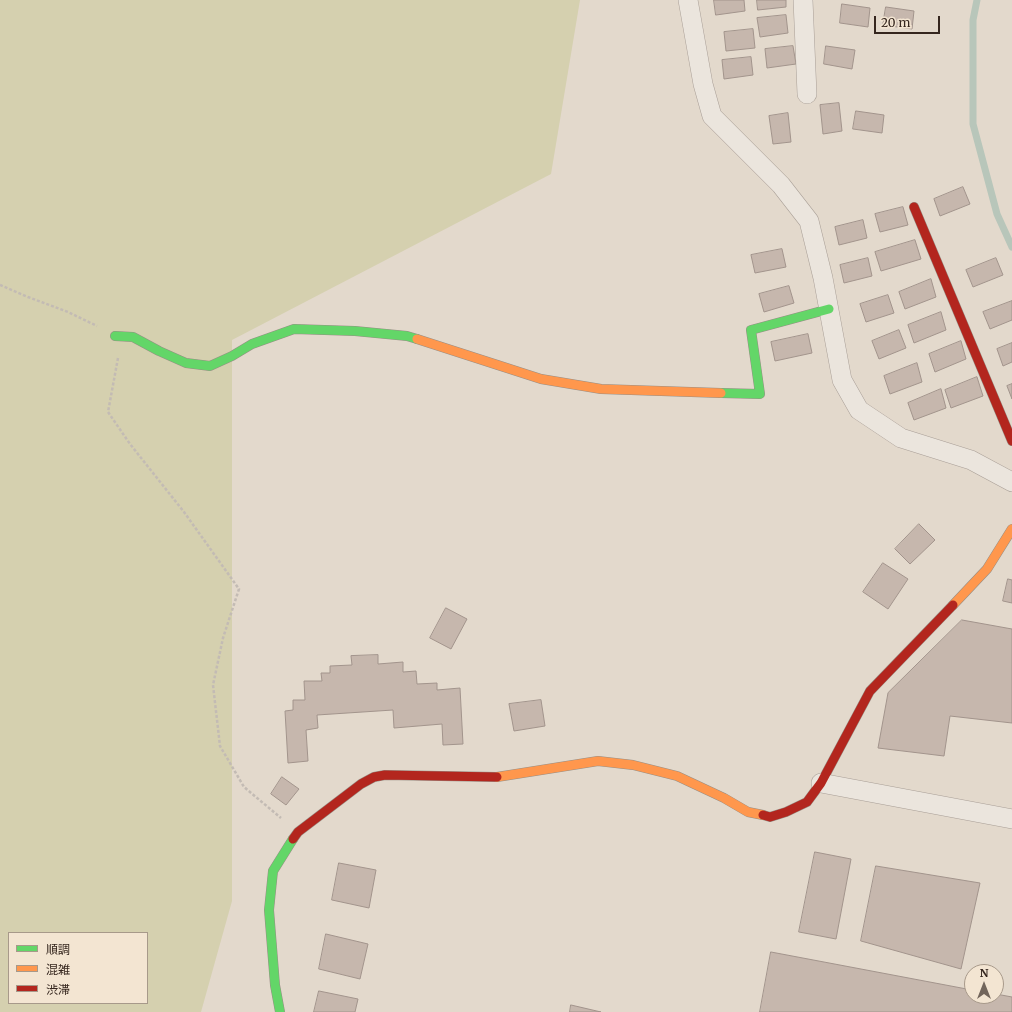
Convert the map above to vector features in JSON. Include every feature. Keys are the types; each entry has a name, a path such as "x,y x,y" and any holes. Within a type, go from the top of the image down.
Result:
{"street":[{"path":"688,0 703,84 712,116 781,186 809,221 823,278 842,380 859,410 901,438 971,460 1012,482"},
{"path":"803,0 807,94"},
{"path":"914,207 1012,441"},
{"path":"116,336 133,337 186,363 210,366 232,356 252,344 294,329 370,332 407,336 541,379 601,389 760,394 751,330 829,309"},
{"path":"280,1012 269,910 273,871 298,832 361,784 374,777 385,775 496,777 598,761 633,765 677,776 724,798 748,812 770,817 786,812 807,802 821,783 870,691 986,569 1012,529"},
{"path":"821,783 1012,819"}],"path":[{"path":"0,284 28,297 68,312 116,336 120,344 108,412 130,444 184,512 239,589 223,638 213,685 220,746 244,787 298,832"}],"shaded area":[{"path":"0,0 580,0 551,174 232,340 232,901 201,1012 0,1012"}],"building":[{"path":"714,0 744,0 745,11 716,15"},
{"path":"757,0 786,0 786,7 758,10"},
{"path":"842,4 870,8 868,27 840,23"},
{"path":"886,7 914,11 912,29 883,25"},
{"path":"786,15 788,33 760,37 757,18"},
{"path":"753,29 755,48 726,51 724,32"},
{"path":"793,46 796,64 767,68 765,49"},
{"path":"826,46 855,50 852,69 824,64"},
{"path":"751,57 753,75 724,79 722,60"},
{"path":"839,103 842,131 823,134 820,105"},
{"path":"856,111 884,115 882,133 853,129"},
{"path":"788,113 791,142 773,144 769,116"},
{"path":"963,187 970,204 940,216 934,199"},
{"path":"903,207 908,225 880,232 875,214"},
{"path":"863,220 867,238 839,245 835,227"},
{"path":"915,240 921,259 881,271 875,252"},
{"path":"782,249 786,267 755,273 751,255"},
{"path":"868,258 872,276 844,283 840,265"},
{"path":"996,258 1003,275 973,287 966,270"},
{"path":"931,279 936,297 905,309 899,292"},
{"path":"789,286 794,303 764,312 759,294"},
{"path":"888,295 894,313 866,322 860,304"},
{"path":"1012,301 1012,320 990,329 983,312"},
{"path":"941,312 946,330 914,343 908,325"},
{"path":"899,330 906,348 879,359 872,341"},
{"path":"808,334 812,353 775,361 771,342"},
{"path":"961,341 966,359 935,372 929,354"},
{"path":"1012,343 1012,362 1003,366 997,349"},
{"path":"917,363 922,382 890,394 884,376"},
{"path":"977,377 983,396 951,408 945,390"},
{"path":"1012,384 1012,399 1007,386"},
{"path":"941,389 946,408 914,420 908,403"},
{"path":"919,524 935,540 910,564 895,549"},
{"path":"883,563 908,579 888,609 863,592"},
{"path":"1008,579 1012,580 1012,603 1003,601"},
{"path":"446,608 467,619 451,649 430,638"},
{"path":"962,620 1012,629 1012,723 950,716 944,756 878,748 888,693"},
{"path":"378,655 378,664 403,662 403,672 416,671 417,684 437,683 437,690 460,688 463,744 443,745 442,724 394,728 393,710 317,715 318,728 306,730 308,761 288,763 285,711 293,710 293,700 305,700 304,681 322,681 321,673 330,673 330,666 352,665 351,656"},
{"path":"541,700 545,726 514,731 509,704"},
{"path":"282,777 299,789 286,805 271,794"},
{"path":"815,852 851,859 836,939 799,932"},
{"path":"339,863 376,870 369,908 332,900"},
{"path":"876,866 980,883 961,969 861,941"},
{"path":"326,934 368,944 360,979 319,969"},
{"path":"771,952 964,988 964,1004 1004,1004 1004,996 1012,997 1012,1012 760,1012"},
{"path":"319,991 358,999 355,1012 314,1012"},
{"path":"571,1005 601,1012 570,1012"}],"waterway":[{"path":"977,0 973,20 973,124 997,214 1012,247"}],"traffic: fast":[{"path":"721,393 760,394 751,330 829,309"},
{"path":"115,336 133,337 186,363 210,366 232,356 252,344 294,329 355,331 407,336 417,339"},
{"path":"280,1012 275,985 269,910 273,871 293,839"}],"traffic: slow":[{"path":"417,339 541,379 601,389 721,393"},
{"path":"953,605 987,569 1012,529"},
{"path":"497,777 598,761 633,765 677,776 724,798 748,812 763,815"}],"traffic: jam":[{"path":"914,207 1012,441"},
{"path":"763,815 770,817 786,812 807,802 821,783 870,691 953,605"},
{"path":"293,839 298,832 361,784 374,777 385,775 497,777"}]}
